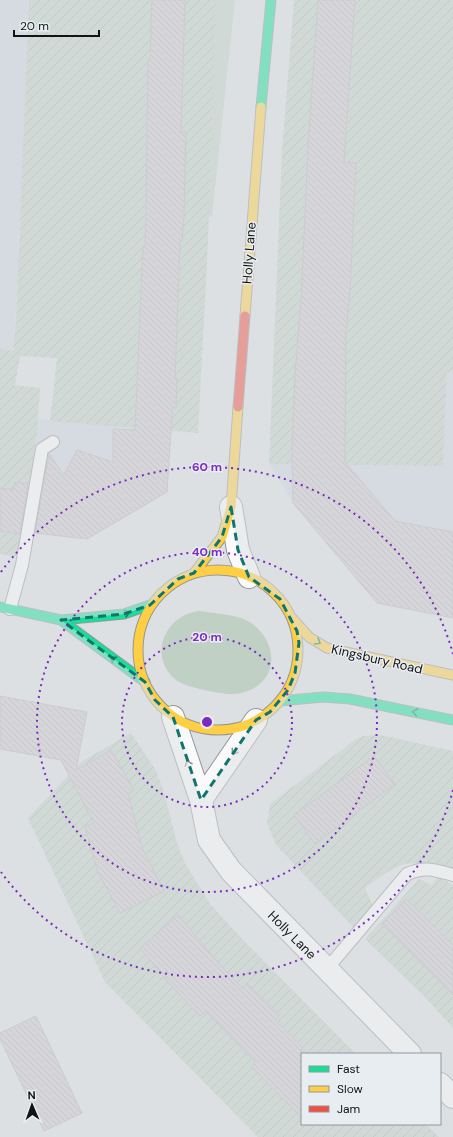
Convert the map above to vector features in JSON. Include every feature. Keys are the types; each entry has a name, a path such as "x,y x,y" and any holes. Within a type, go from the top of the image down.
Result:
{"street":[{"name":"Holly Lane","path":"194,573 222,537 231,507 254,184 271,0"},
{"name":"Holly Lane","path":"231,507 238,550 249,577"},
{"path":"212,569 227,569 249,577 280,599 297,631 299,656 292,683 280,702 270,712 241,726 218,730 202,728 173,717 155,700 145,682 138,662 137,649 139,632 150,605 163,590 178,579 194,573 212,569"},
{"path":"5,608 61,620 124,614 150,605"},
{"name":"Kingsbury Road","path":"289,616 309,637 327,648 453,675"},
{"path":"61,620 145,682"},
{"path":"280,702 323,697 350,700 453,720"},
{"name":"Holly Lane","path":"173,717 201,800 210,840 231,871 326,970 409,1053"},
{"path":"201,800 256,720"},
{"path":"441,1085 453,1097"}],"lane":[{"path":"5,608 22,565 42,448 53,442"},
{"path":"326,970 407,874 419,869 427,869 453,875"}],"highlighted area":[{"path":"231,507 238,550 249,577 280,599 297,631 299,643 295,673 288,690 270,712 256,720 201,800 173,717 155,700 145,682 61,620 124,614 150,605 178,579 194,573 216,547 222,537"}],"shaded area":[{"path":"0,0 29,0 21,206 18,237 19,263 13,352 0,349"},
{"path":"447,371 453,372 453,618 377,603 293,502 269,464 443,466"},
{"path":"37,419 171,430 167,492 87,539 21,530 37,434"}],"green space":[{"path":"29,0 216,0 208,242 198,433 50,421 57,358 20,356 15,385 40,388 37,434 17,557 0,554 0,349 13,351 16,320"},
{"path":"216,0 235,0 212,217 208,216"},
{"path":"294,0 453,0 453,372 447,372 443,466 269,464 282,151"},
{"path":"200,611 238,617 248,621 259,630 267,641 271,652 271,664 267,675 260,684 249,691 234,694 221,693 195,688 180,683 167,670 163,660 162,648 164,638 169,628 177,620 188,614"},
{"path":"131,733 155,769 163,789 177,843 186,865 211,905 245,942 355,1053 301,1053 301,1125 427,1125 439,1137 258,1137 105,982 28,818 81,762"},
{"path":"381,735 453,751 453,872 415,863 406,864 389,871 365,888 373,906 355,929 276,845 267,823 270,804 356,739 363,736"},
{"path":"438,876 453,885 453,1028 425,997 365,939 419,879 432,885"}],"building":[{"path":"152,0 185,0 181,132 186,132 184,215 182,241 180,241 175,379 177,379 176,408 172,408 167,492 87,539 35,533 49,454 64,475 77,450 113,462 113,429 135,430 143,246 145,246 148,60 150,60"},
{"path":"318,0 355,0 344,162 356,163 350,290 346,331 345,462 395,521 453,532 453,618 377,603 293,503 292,453 295,374 301,301 308,147"},
{"path":"15,482 28,484 20,534 0,531 0,488 13,490"},
{"path":"0,696 87,712 76,770 111,750 134,790 128,794 143,850 164,891 120,913 97,870 85,826 94,823 61,760 0,749"},
{"path":"374,756 395,784 315,844 294,815"},
{"path":"406,899 453,945 453,995 382,924"},
{"path":"178,915 214,958 242,988 247,983 280,1015 275,1020 302,1047 301,1117 251,1066 255,1062 205,1011 200,1016 168,982 140,948"},
{"path":"36,1016 82,1113 44,1131 0,1039 0,1033"}],"traffic: fast":[{"path":"261,107 271,0"},
{"path":"0,607 61,620 124,614 150,605"},
{"path":"61,620 145,682"},
{"path":"280,701 323,697 350,699 453,720"}],"traffic: slow":[{"path":"245,316 261,107"},
{"path":"194,573 222,537 231,507 238,407"},
{"path":"226,570 241,573 256,579 275,593 285,605 292,619 297,634 298,650 297,666 292,681 285,695 275,707 263,717 241,727 226,730 210,730 195,727 173,717 161,707 151,695 139,666 138,642 141,627 151,605 161,593 173,583 202,571 226,570"},
{"path":"293,619 309,637 327,648 453,675"}],"traffic: jam":[{"path":"238,407 245,316"}]}
